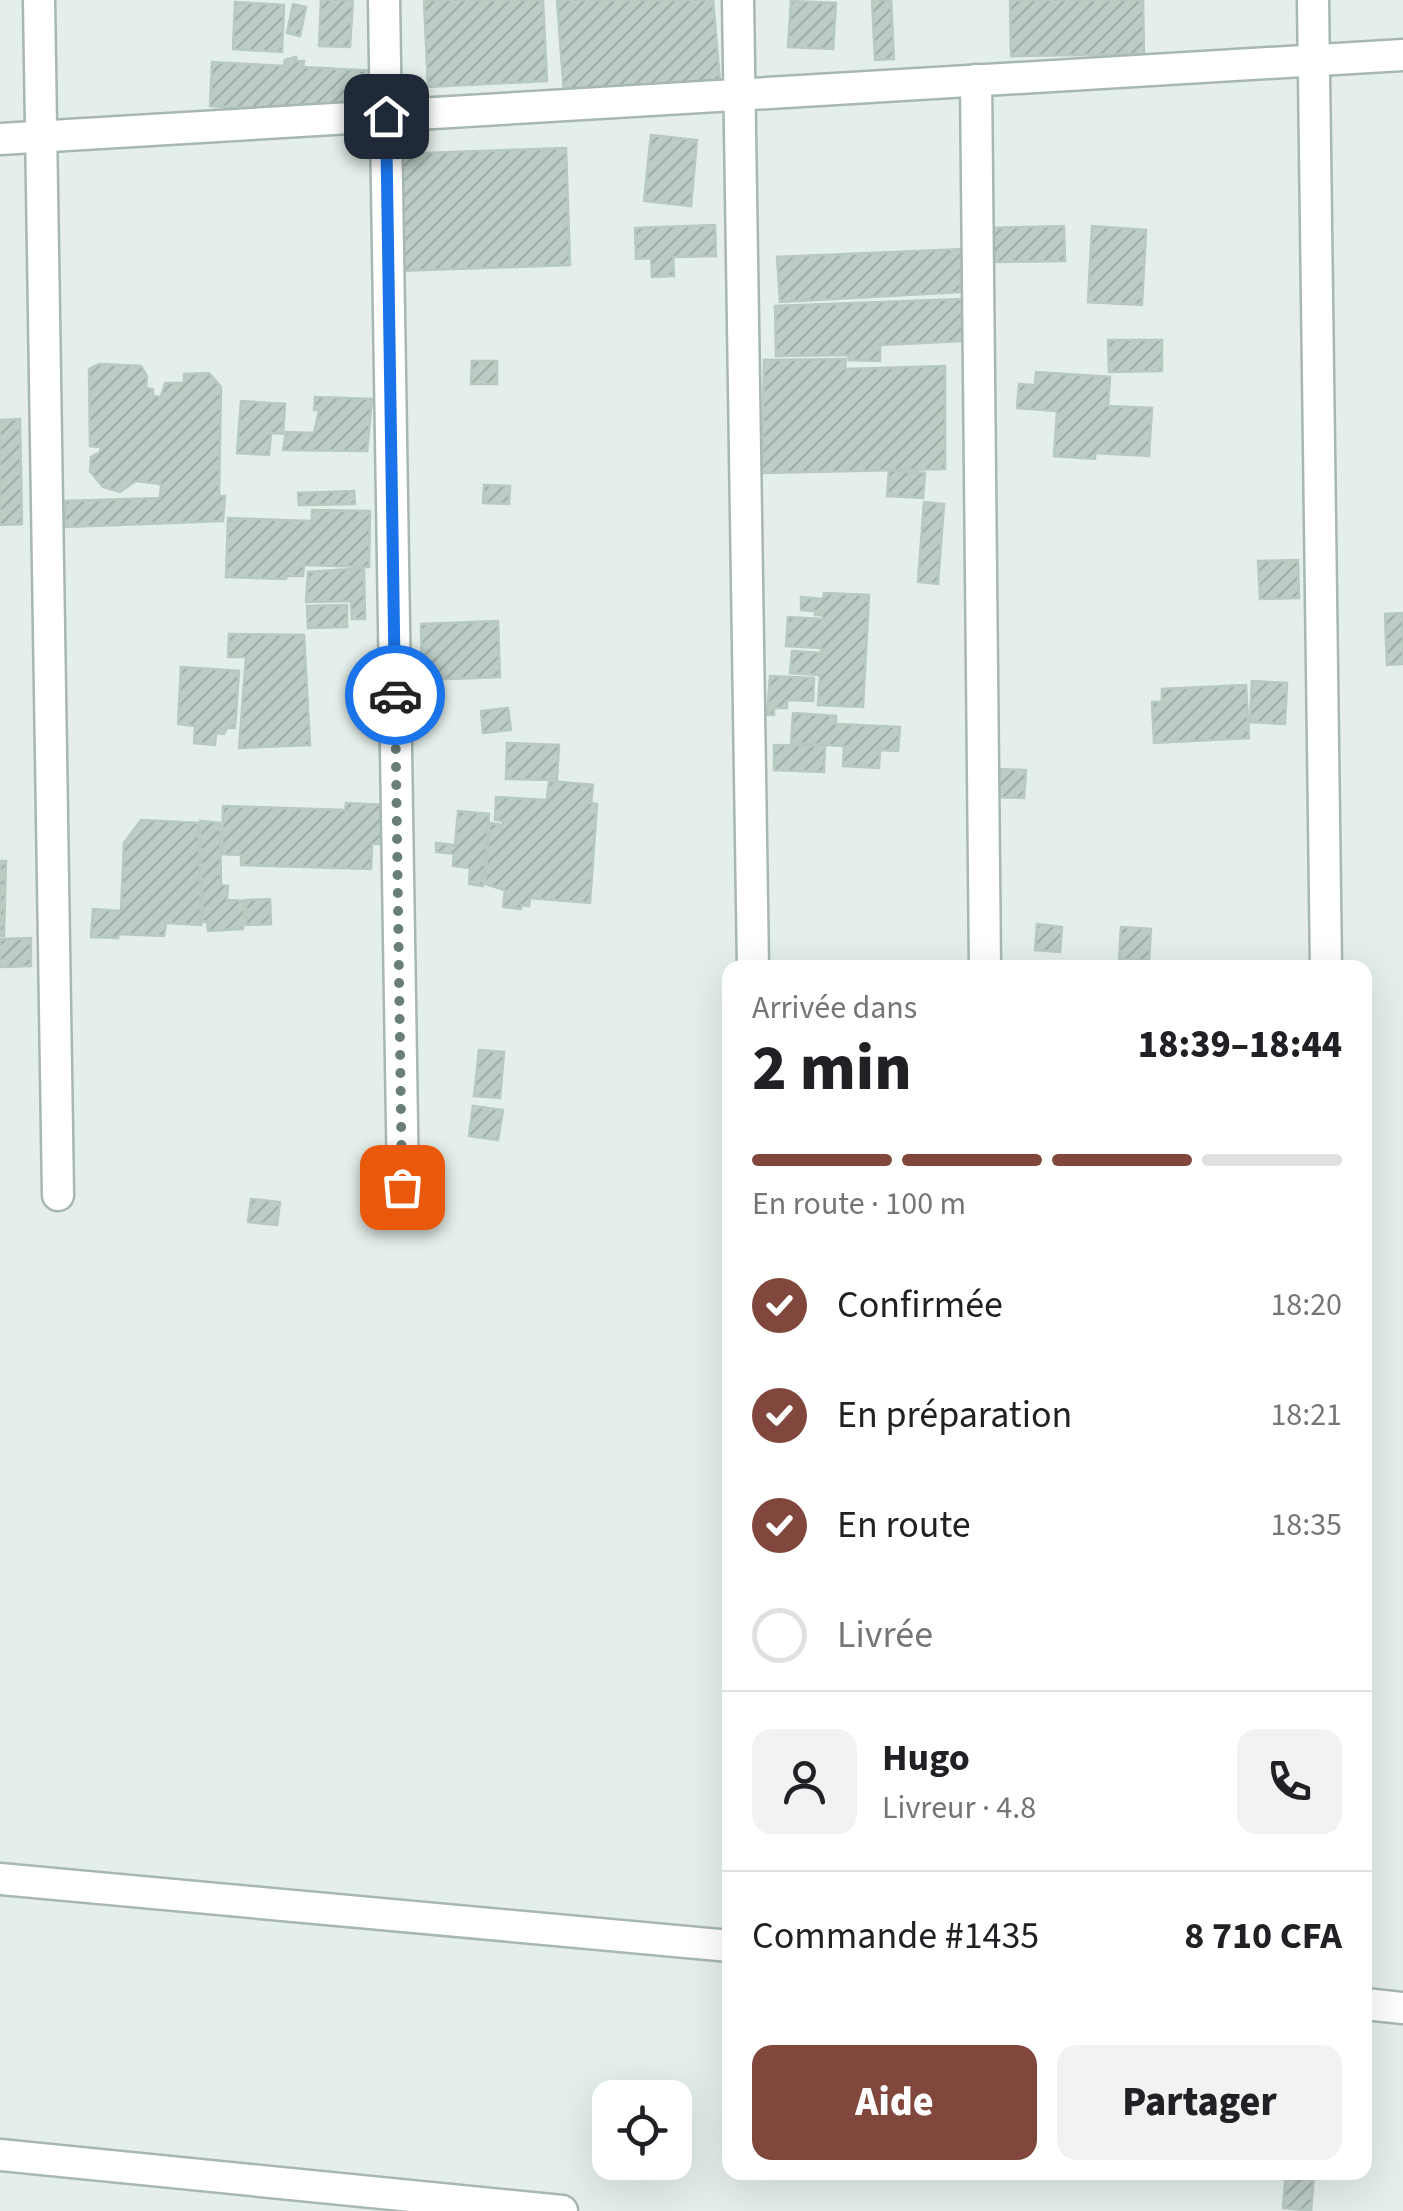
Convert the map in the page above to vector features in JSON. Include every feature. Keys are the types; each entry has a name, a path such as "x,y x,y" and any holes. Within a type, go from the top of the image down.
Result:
{"street":[{"path":"39,0 58,1195"},
{"path":"384,0 402,1187"},
{"path":"738,0 754,960"},
{"path":"1313,0 1326,960"},
{"path":"0,139 1403,55"},
{"path":"976,80 985,960"},
{"path":"0,1879 722,1945"},
{"path":"1372,2005 1403,2008"},
{"path":"0,2155 562,2211"}],"building":[{"path":"321,0 353,0 350,47 319,46"},
{"path":"424,0 543,0 547,81 428,87"},
{"path":"557,0 713,0 720,82 564,94"},
{"path":"872,0 891,0 894,59 875,60"},
{"path":"1010,0 1143,0 1144,54 1011,56"},
{"path":"791,1 836,3 833,49 788,47"},
{"path":"235,2 284,5 282,52 233,49"},
{"path":"293,4 306,7 300,36 287,33"},
{"path":"296,57 296,61 304,61 303,67 375,71 373,115 210,106 212,62 284,66 285,60"},
{"path":"651,135 697,140 691,206 644,201"},
{"path":"566,148 570,265 400,271 396,154"},
{"path":"715,225 716,256 673,257 674,276 652,277 651,258 636,259 635,228"},
{"path":"1064,226 1065,261 990,262 990,228"},
{"path":"1092,226 1146,230 1142,305 1088,302"},
{"path":"963,249 960,292 780,302 777,257"},
{"path":"961,299 963,341 880,345 880,361 849,360 848,355 776,356 775,306"},
{"path":"1108,340 1162,340 1162,371 1109,372"},
{"path":"846,359 845,369 945,366 945,469 762,473 764,360"},
{"path":"472,361 497,361 497,384 471,384"},
{"path":"99,364 141,366 147,376 146,388 153,389 153,396 161,397 165,383 184,383 184,374 209,373 221,387 219,496 225,496 223,521 65,527 65,501 160,498 161,484 136,481 120,492 103,487 90,471 91,457 101,447 90,446 89,369"},
{"path":"1036,372 1110,377 1108,406 1152,408 1149,456 1054,456 1057,411 1017,408 1019,384 1035,385"},
{"path":"315,397 372,399 367,451 283,450 286,432 314,433 319,410 314,410"},
{"path":"241,401 285,404 283,434 271,433 269,455 237,453"},
{"path":"20,419 22,524 0,525 0,420"},
{"path":"889,470 925,473 923,498 887,496"},
{"path":"484,485 510,486 509,504 483,503"},
{"path":"354,491 355,504 299,505 298,493"},
{"path":"924,502 944,504 938,584 918,582"},
{"path":"312,510 370,511 369,567 304,565 303,576 286,579 226,577 228,518 312,521"},
{"path":"1298,560 1299,598 1260,599 1258,561"},
{"path":"364,568 365,619 352,619 351,601 306,602 308,572"},
{"path":"824,593 869,595 863,707 818,705 820,675 790,673 792,651 821,653 821,648 786,646 788,617 823,619 815,611 801,610 801,597 823,599"},
{"path":"347,605 347,627 308,628 307,606"},
{"path":"1403,613 1403,664 1387,665 1385,614"},
{"path":"498,621 500,677 422,680 421,624"},
{"path":"229,634 304,635 310,745 239,748 246,657 228,657"},
{"path":"181,667 239,671 235,728 227,728 224,734 216,733 215,745 194,743 195,726 178,724"},
{"path":"770,676 814,678 813,701 787,700 787,708 774,708 774,715 767,715"},
{"path":"1252,681 1287,683 1285,724 1250,722"},
{"path":"1246,685 1249,738 1154,743 1152,702 1162,702 1162,689"},
{"path":"508,708 511,730 483,733 481,711"},
{"path":"793,713 836,716 836,724 900,727 898,751 880,750 879,768 843,766 844,746 791,743"},
{"path":"507,743 559,745 557,780 506,779"},
{"path":"774,745 825,746 824,772 774,770"},
{"path":"993,769 1026,770 1024,798 993,797"},
{"path":"549,781 593,785 591,803 597,804 590,903 530,898 529,906 521,905 521,909 503,907 505,890 485,884 490,823 503,825 503,821 495,820 496,797 547,800"},
{"path":"346,803 383,805 381,844 372,844 371,869 241,865 241,855 222,854 223,806 345,810"},
{"path":"458,811 489,814 483,886 469,884 470,868 453,866 454,854 436,852 436,843 455,845"},
{"path":"141,820 198,823 201,925 166,923 164,936 91,937 93,909 121,911 124,843"},
{"path":"200,821 220,823 221,885 228,886 227,900 245,901 243,929 208,931 207,921 203,922"},
{"path":"0,861 6,861 4,936 0,936"},
{"path":"270,899 271,924 246,925 246,900"},
{"path":"1037,924 1062,927 1060,952 1035,950"},
{"path":"1121,927 1151,929 1149,960 1119,959"},
{"path":"31,938 31,966 0,967 0,939"},
{"path":"479,1050 504,1052 500,1098 474,1096"},
{"path":"473,1106 503,1110 498,1140 469,1136"},
{"path":"251,1199 280,1202 277,1225 248,1222"},
{"path":"1285,2180 1314,2180 1311,2211 1283,2208"}],"way so far":[{"path":"395,695 402,1187"}],"route":[{"path":"386,116 395,695"}]}
